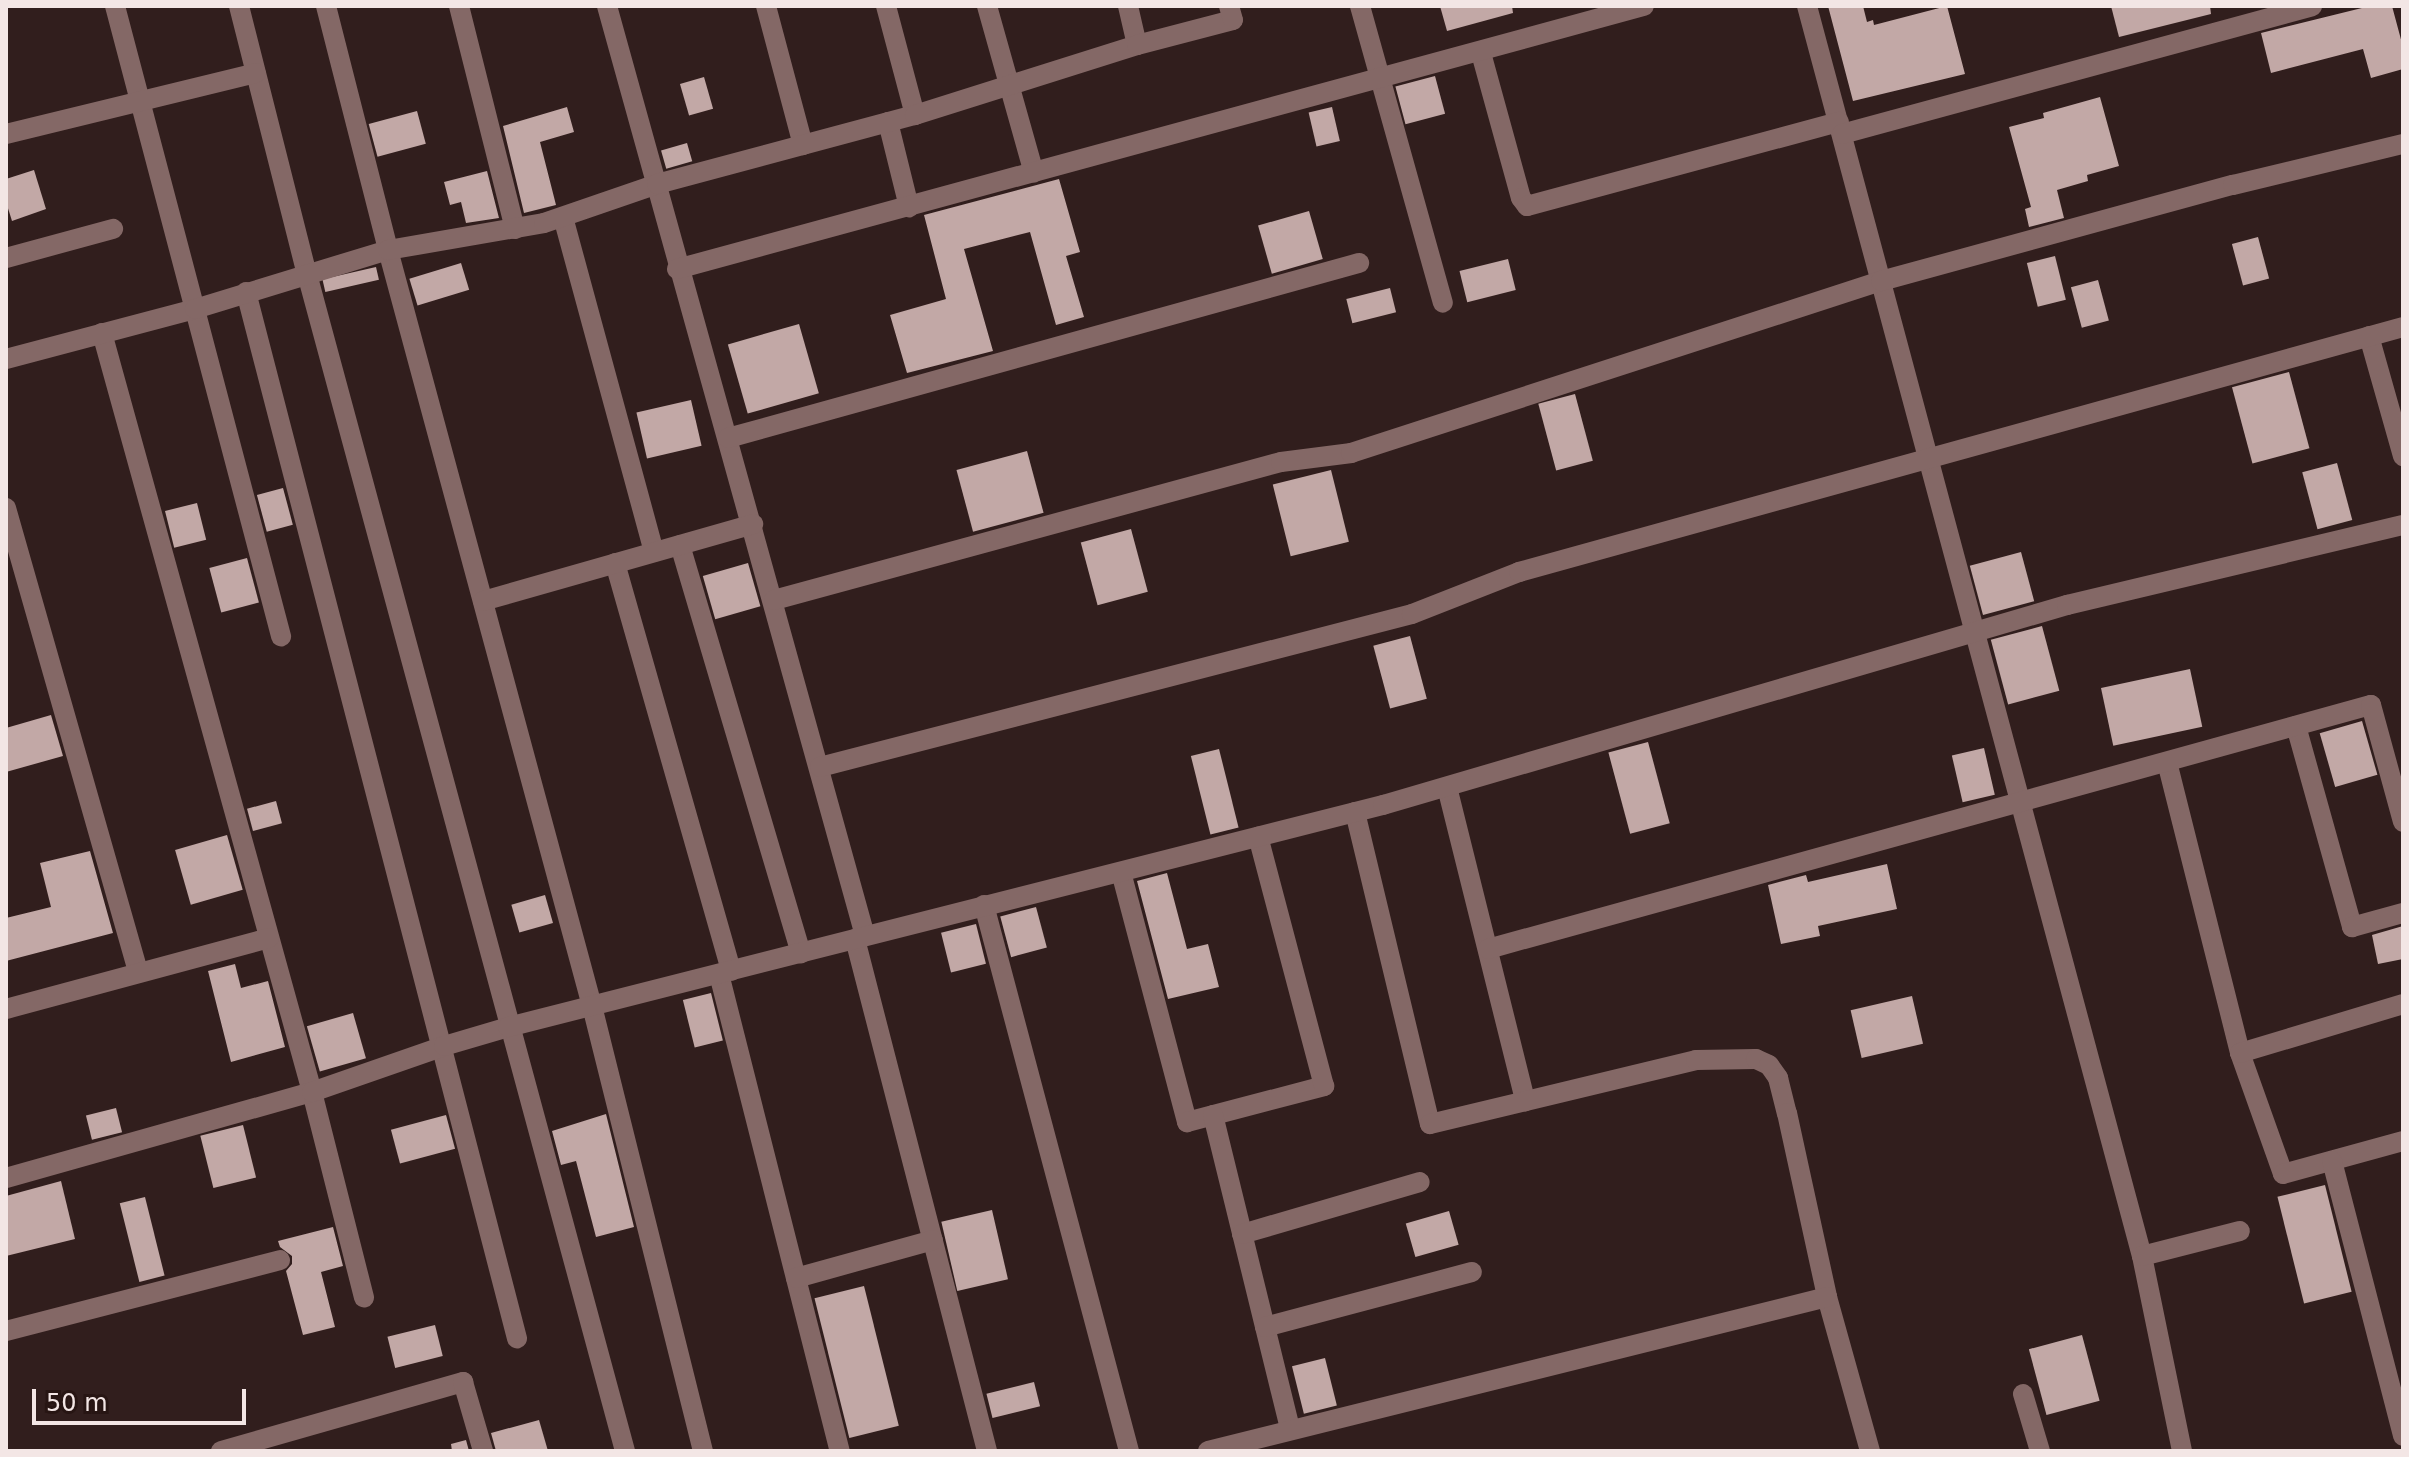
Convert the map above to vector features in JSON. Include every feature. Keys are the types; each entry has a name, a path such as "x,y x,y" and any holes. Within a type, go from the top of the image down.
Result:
{"street":[{"path":"115,6 281,636"},
{"path":"239,6 307,274 508,1027 625,1451"},
{"path":"326,6 388,250 592,1006 703,1451"},
{"path":"459,6 515,229"},
{"path":"607,6 657,184 677,269 753,524 820,767 933,1240 987,1451"},
{"path":"766,6 803,145"},
{"path":"886,6 915,115"},
{"path":"987,6 1034,173"},
{"path":"1128,6 1137,45"},
{"path":"6,359 195,309 388,250 515,229 563,217 657,184 915,115 1137,45 1233,20 1229,6"},
{"path":"1360,6 1443,303"},
{"path":"677,269 1481,53 1644,6"},
{"path":"1807,6 2142,1256 2182,1451"},
{"path":"1481,53 1521,198 1527,206 2312,6"},
{"path":"6,134 139,99 256,73"},
{"path":"888,122 909,207"},
{"path":"774,600 1281,462 1351,453 1881,281 2233,185 2403,144"},
{"path":"563,217 654,552"},
{"path":"6,258 113,229"},
{"path":"728,438 1359,263"},
{"path":"246,292 444,1046 517,1338"},
{"path":"820,767 1412,614 1519,572 2403,327"},
{"path":"102,333 312,1092 364,1298"},
{"path":"2369,336 2403,456"},
{"path":"6,508 138,972"},
{"path":"483,601 753,524"},
{"path":"6,1178 312,1092 508,1027 1355,812 2067,605 2403,525"},
{"path":"680,545 801,953"},
{"path":"615,563 725,972 840,1451"},
{"path":"1488,949 2371,705 2396,776 2403,822"},
{"path":"2296,726 2352,927 2403,913"},
{"path":"2167,762 2240,1053 2283,1174 2403,1141"},
{"path":"1447,787 1525,1101"},
{"path":"1355,812 1430,1124 1696,1060 1756,1059 1769,1065 1778,1078 1827,1297 1870,1451"},
{"path":"1121,872 1187,1122 1324,1086 1258,837"},
{"path":"984,905 1129,1451"},
{"path":"7,1006 269,938"},
{"path":"2240,1053 2403,1004"},
{"path":"1213,1115 1290,1429"},
{"path":"2332,1161 2403,1436"},
{"path":"1242,1234 1420,1182"},
{"path":"2142,1256 2240,1231"},
{"path":"796,1278 933,1240"},
{"path":"6,1331 280,1260"},
{"path":"1265,1327 1472,1272"},
{"path":"1216,1450 1827,1297"},
{"path":"221,1451 463,1382 483,1451"},
{"path":"2023,1394 2040,1451"}],"building":[{"path":"1440,6 1512,6 1513,13 1447,31"},
{"path":"1828,6 1863,6 1867,22 1873,20 1874,25 1947,6 1965,74 1853,101"},
{"path":"2111,6 2210,6 2211,14 2119,37"},
{"path":"2370,6 2392,6 2403,47 2403,69 2371,78 2363,49 2271,73 2261,33"},
{"path":"1435,76 1445,114 1405,124 1395,87"},
{"path":"704,77 713,109 689,116 680,84"},
{"path":"2100,97 2119,166 2087,175 2088,181 2057,190 2064,218 2029,227 2025,209 2031,207 2009,127 2044,118 2043,113"},
{"path":"567,107 574,132 540,142 556,205 524,213 503,126"},
{"path":"1332,107 1340,141 1316,147 1309,112"},
{"path":"417,111 426,144 378,157 369,124"},
{"path":"687,143 692,161 666,169 661,150"},
{"path":"34,170 46,209 12,221 6,202 6,179"},
{"path":"487,171 499,218 466,223 461,202 450,205 444,182"},
{"path":"1059,179 1080,252 1066,256 1084,317 1056,325 1030,232 964,249 993,351 907,373 890,315 946,299 924,215"},
{"path":"1309,211 1323,259 1272,274 1258,226"},
{"path":"2258,237 2269,279 2243,286 2232,244"},
{"path":"2055,256 2066,300 2038,307 2027,263"},
{"path":"1508,259 1516,290 1467,302 1459,271"},
{"path":"461,263 469,290 418,306 409,279"},
{"path":"376,267 379,280 325,292 322,279"},
{"path":"2098,280 2109,321 2082,328 2071,287"},
{"path":"1390,288 1396,312 1352,323 1346,299"},
{"path":"799,324 819,393 748,414 728,344"},
{"path":"2289,372 2309,448 2252,464 2232,387"},
{"path":"1575,394 1593,461 1556,470 1538,404"},
{"path":"691,400 702,446 647,458 636,413"},
{"path":"1027,451 1044,513 973,532 956,470"},
{"path":"2337,463 2352,520 2317,529 2302,472"},
{"path":"1331,470 1349,542 1291,556 1273,485"},
{"path":"283,488 293,525 267,532 257,495"},
{"path":"197,503 206,540 174,548 165,511"},
{"path":"1131,529 1148,592 1098,605 1081,542"},
{"path":"2021,552 2034,601 1983,615 1970,566"},
{"path":"247,558 259,602 221,613 209,568"},
{"path":"748,563 760,606 715,619 703,576"},
{"path":"2042,626 2059,691 2008,704 1991,640"},
{"path":"1410,636 1427,699 1390,709 1373,646"},
{"path":"2190,669 2202,727 2113,746 2101,688"},
{"path":"51,715 63,756 6,772 6,728"},
{"path":"2362,721 2377,775 2335,787 2320,733"},
{"path":"1648,742 1670,823 1630,834 1608,753"},
{"path":"1984,748 1995,795 1963,802 1952,755"},
{"path":"1219,749 1239,828 1210,835 1191,756"},
{"path":"276,801 282,823 253,831 247,809"},
{"path":"227,835 243,890 191,905 175,850"},
{"path":"90,851 113,933 6,961 6,918 51,907 40,863"},
{"path":"1887,864 1897,909 1818,926 1820,936 1781,944 1768,885 1806,875 1808,882"},
{"path":"1167,873 1187,949 1208,944 1219,987 1168,999 1137,881"},
{"path":"545,895 553,923 519,933 511,905"},
{"path":"1036,907 1047,948 1011,957 1000,917"},
{"path":"976,924 986,964 951,972 941,933"},
{"path":"2403,926 2403,959 2378,964 2372,935"},
{"path":"235,964 241,988 268,981 285,1047 231,1062 208,971"},
{"path":"711,993 723,1041 695,1048 683,1000"},
{"path":"1912,996 1923,1044 1862,1058 1851,1010"},
{"path":"353,1013 366,1058 320,1071 307,1026"},
{"path":"116,1108 122,1132 92,1140 86,1115"},
{"path":"606,1114 634,1227 596,1237 576,1161 561,1165 552,1131"},
{"path":"446,1115 455,1149 400,1164 391,1130"},
{"path":"243,1125 256,1177 213,1188 200,1136"},
{"path":"61,1181 75,1239 6,1256 6,1196"},
{"path":"2325,1185 2352,1292 2304,1304 2277,1197"},
{"path":"145,1197 165,1276 139,1282 120,1203"},
{"path":"992,1210 1008,1279 957,1291 941,1222"},
{"path":"1449,1211 1459,1245 1415,1257 1406,1223"},
{"path":"333,1227 343,1266 321,1272 335,1327 303,1335 286,1271 292,1264 292,1256 280,1247 278,1241"},
{"path":"864,1286 899,1426 849,1438 815,1298"},
{"path":"435,1325 443,1356 395,1368 387,1337"},
{"path":"2082,1335 2100,1401 2046,1415 2029,1349"},
{"path":"1325,1358 1337,1406 1304,1414 1292,1366"},
{"path":"1034,1382 1040,1406 993,1418 986,1394"},
{"path":"539,1420 548,1451 496,1451 491,1433"},
{"path":"466,1440 469,1451 452,1451 451,1444"}]}
